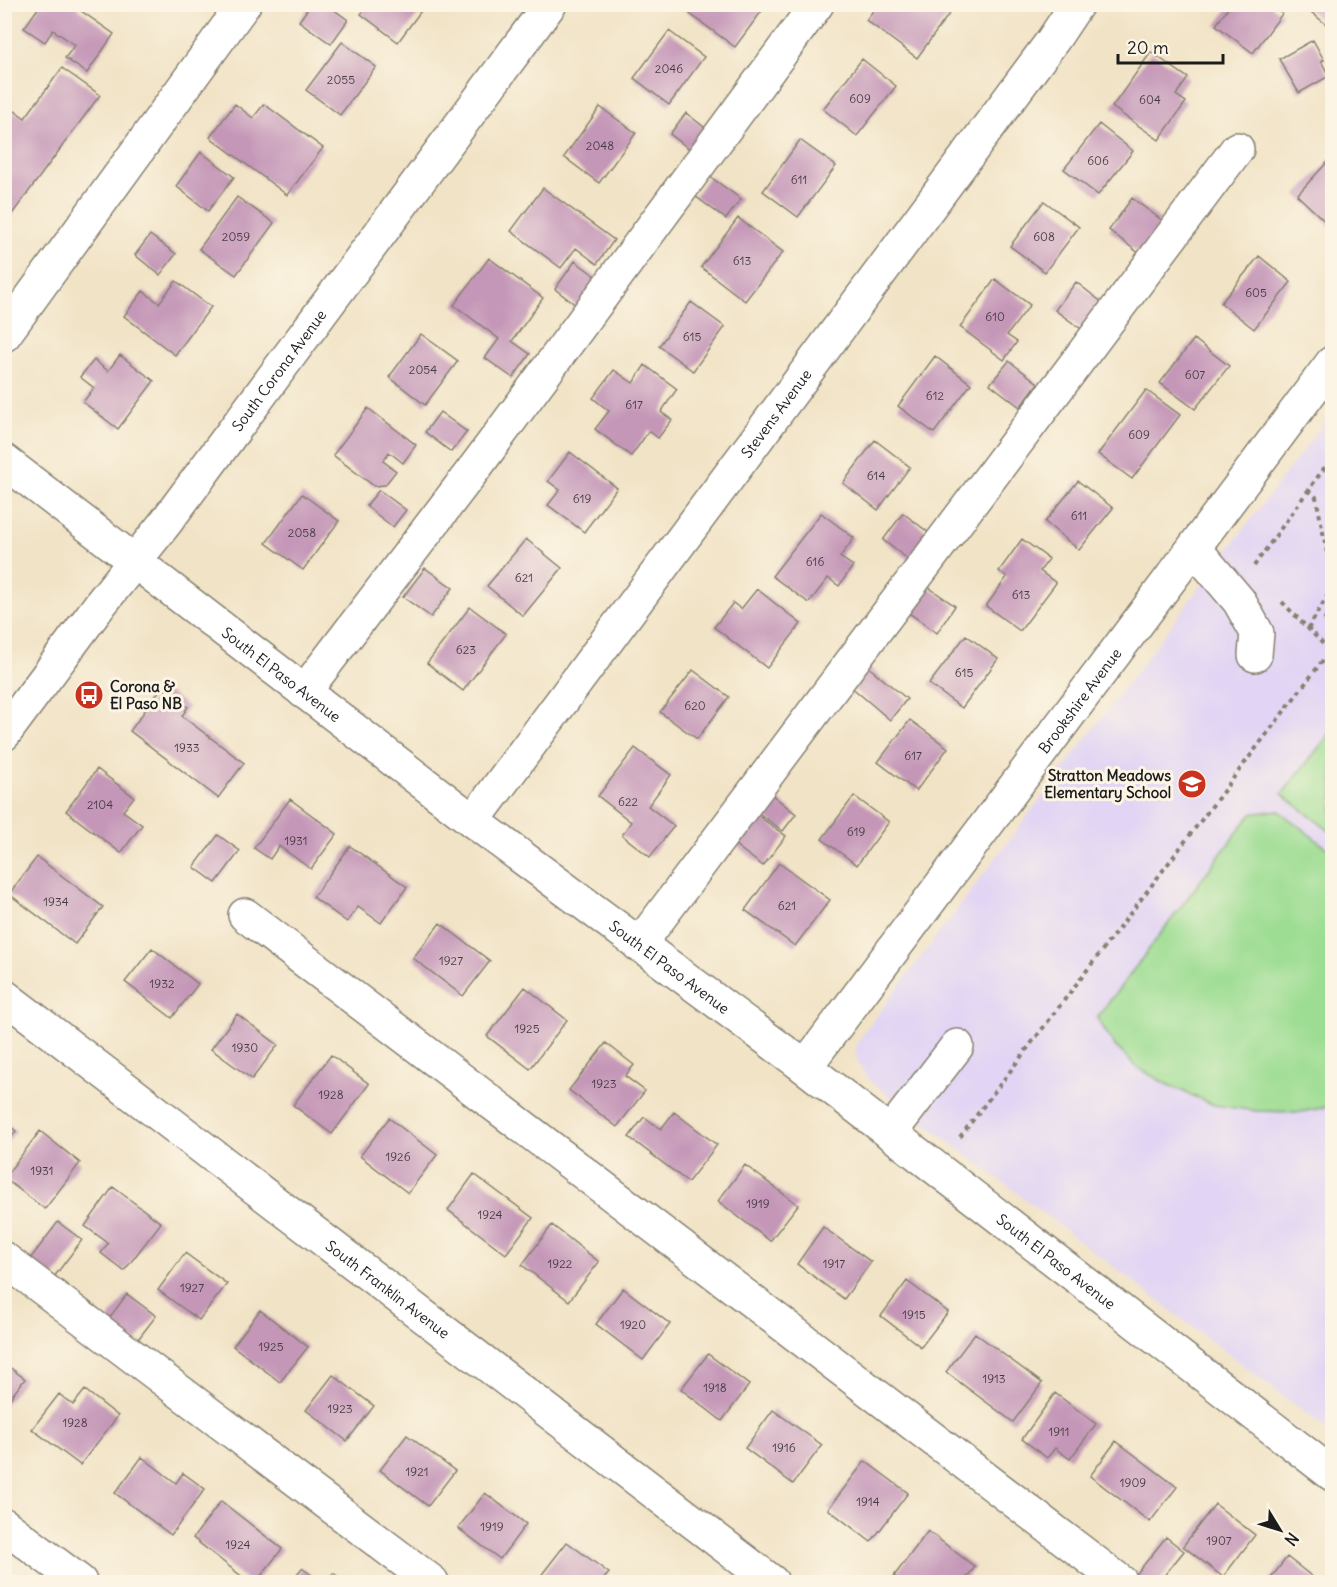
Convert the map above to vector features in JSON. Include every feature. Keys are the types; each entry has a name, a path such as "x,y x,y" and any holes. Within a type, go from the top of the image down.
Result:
{"street":[{"path":"4,335 244,4"},
{"name":"South Corona Avenue","path":"4,734 550,4"},
{"path":"304,692 480,461 817,4"},
{"name":"Stevens Avenue","path":"473,821 1053,40 1077,4"},
{"path":"639,945 1237,149"},
{"name":"Brookshire Avenue","path":"804,1067 1332,363"},
{"name":"South El Paso Avenue","path":"4,461 473,821 804,1067 1332,1474"},
{"path":"1194,548 1239,601 1257,633 1255,655"},
{"path":"245,915 1121,1582"},
{"name":"South Franklin Avenue","path":"4,996 772,1582"},
{"path":"890,1133 957,1046"},
{"path":"4,1259 432,1582"},
{"path":"4,1525 80,1582"}],"path":[{"path":"1251,570 1332,457"},
{"path":"1308,490 1316,497 1332,578"},
{"path":"1308,629 1332,588"},
{"path":"960,1137 1331,652 1281,602"}],"shaded area":[{"name":"Stratton Meadows Elementary School","path":"1332,412 1332,1433 871,1082 859,1065 855,1049 863,1034"}],"green space":[{"path":"1332,488 1332,540 1324,499"},
{"path":"1332,731 1332,833 1282,794"},
{"path":"1278,810 1332,852 1332,1106 1301,1112 1257,1111 1214,1105 1168,1085 1138,1068 1115,1046 1097,1018 1251,814"}],"building":[{"path":"41,4 80,4 77,8 114,34 87,73 65,58 75,45 53,30 45,42 24,28"},
{"path":"311,4 326,4 348,20 331,44 299,21"},
{"path":"369,4 426,4 398,42 361,14"},
{"path":"691,4 767,4 735,47 686,11"},
{"path":"878,4 936,4 949,14 917,58 866,20"},
{"path":"1231,4 1269,4 1282,14 1253,53 1216,25"},
{"path":"1309,4 1332,4 1332,29 1306,8"},
{"path":"669,31 704,57 669,105 634,78"},
{"path":"1313,40 1324,60 1321,61 1329,76 1299,93 1279,59"},
{"path":"342,42 376,67 340,115 306,90"},
{"path":"1151,52 1188,78 1176,95 1186,102 1159,140 1112,107"},
{"path":"862,59 896,86 857,136 823,109"},
{"path":"62,68 100,95 4,225 4,126 15,111 25,118"},
{"path":"235,104 253,118 264,104 323,148 287,195 210,137"},
{"path":"600,107 636,133 599,183 564,157"},
{"path":"686,113 713,134 697,155 670,134"},
{"path":"1099,124 1133,151 1098,195 1064,169"},
{"path":"800,140 836,166 798,217 763,191"},
{"path":"201,152 234,177 208,211 176,186"},
{"path":"1332,157 1332,228 1297,195"},
{"path":"709,176 741,199 726,219 695,196"},
{"path":"543,188 614,240 597,264 576,248 561,268 511,231"},
{"path":"237,197 274,223 236,275 199,249"},
{"path":"1132,198 1164,222 1140,254 1109,230"},
{"path":"1044,201 1079,227 1045,272 1010,246"},
{"path":"738,218 783,252 745,301 701,267"},
{"path":"150,235 176,254 160,275 135,255"},
{"path":"1259,256 1291,282 1254,329 1221,303"},
{"path":"489,258 543,298 512,341 530,354 513,378 485,358 499,339 454,305"},
{"path":"575,261 602,281 581,309 555,289"},
{"path":"995,279 1030,305 1007,335 1017,342 1004,360 960,327"},
{"path":"176,281 211,307 175,355 124,316 143,291 159,303"},
{"path":"1076,282 1104,304 1084,331 1055,310"},
{"path":"691,302 725,327 693,371 659,346"},
{"path":"421,334 458,361 425,405 389,377"},
{"path":"1194,339 1229,366 1195,409 1160,383"},
{"path":"120,355 154,381 118,429 83,402 94,388 80,377 94,360 108,371"},
{"path":"935,356 971,384 934,433 898,406"},
{"path":"1009,361 1038,383 1020,407 990,384"},
{"path":"645,365 677,389 661,412 672,420 658,438 649,431 631,456 595,429 609,411 593,398 614,370 633,383"},
{"path":"1146,390 1180,415 1132,479 1098,454"},
{"path":"368,408 416,445 403,463 389,452 383,461 396,471 385,485 374,486 333,455"},
{"path":"440,412 467,432 451,452 425,432"},
{"path":"875,440 910,467 878,510 843,483"},
{"path":"570,452 617,488 584,532 548,505 560,490 548,481"},
{"path":"1078,481 1113,508 1079,550 1045,522"},
{"path":"379,490 406,510 393,527 366,506"},
{"path":"302,494 339,521 303,570 266,543"},
{"path":"821,513 854,538 840,557 853,566 839,586 828,578 809,603 772,576"},
{"path":"903,513 933,536 913,563 883,540"},
{"path":"526,539 562,568 523,616 487,586"},
{"path":"1022,539 1049,559 1040,571 1056,583 1020,631 986,606 1007,577 999,571"},
{"path":"425,568 453,588 431,617 403,597"},
{"path":"924,584 955,606 937,633 905,610"},
{"path":"757,589 801,624 767,668 714,627 733,603 741,609"},
{"path":"470,607 506,634 463,691 427,663"},
{"path":"1332,608 1332,625 1324,619"},
{"path":"966,635 998,659 962,708 929,684"},
{"path":"866,665 907,699 890,720 849,685"},
{"path":"693,670 729,697 697,739 660,712"},
{"path":"162,687 188,707 182,716 244,763 218,798 130,731"},
{"path":"910,720 948,748 916,791 878,762"},
{"path":"635,748 671,775 648,806 674,826 650,857 622,835 631,822 598,796"},
{"path":"97,769 134,797 123,811 142,825 121,853 66,811"},
{"path":"771,794 796,814 783,831 757,812"},
{"path":"854,796 889,822 857,865 822,839"},
{"path":"290,799 337,834 311,869 279,846 270,859 254,848"},
{"path":"753,812 786,836 763,866 731,842"},
{"path":"218,835 240,851 216,883 194,867"},
{"path":"350,846 407,887 381,923 358,907 347,922 313,897"},
{"path":"37,857 103,907 75,944 9,894"},
{"path":"779,863 830,900 795,946 745,910"},
{"path":"440,923 490,961 463,996 413,958"},
{"path":"152,948 198,984 172,1018 125,982"},
{"path":"525,987 567,1020 530,1069 487,1036"},
{"path":"237,1014 278,1045 252,1079 211,1049"},
{"path":"606,1043 634,1065 625,1076 645,1091 617,1127 569,1090"},
{"path":"331,1055 369,1084 332,1134 293,1105"},
{"path":"674,1112 717,1145 688,1182 629,1137 644,1117 661,1129"},
{"path":"389,1118 437,1155 408,1193 360,1156"},
{"path":"4,1121 16,1131 4,1146"},
{"path":"40,1131 80,1163 45,1209 4,1178"},
{"path":"745,1165 798,1205 770,1241 718,1201"},
{"path":"474,1174 533,1218 506,1254 448,1210"},
{"path":"113,1187 161,1223 124,1271 101,1253 108,1243 85,1226"},
{"path":"58,1222 82,1240 51,1281 27,1263"},
{"path":"552,1225 599,1262 569,1301 522,1265"},
{"path":"823,1227 871,1262 844,1299 797,1264"},
{"path":"185,1253 227,1284 199,1320 158,1290"},
{"path":"907,1281 948,1312 921,1347 881,1316"},
{"path":"623,1288 670,1324 643,1360 596,1324"},
{"path":"127,1294 156,1316 136,1342 107,1321"},
{"path":"260,1310 308,1347 280,1382 233,1346"},
{"path":"975,1333 1042,1383 1013,1422 946,1372"},
{"path":"708,1354 749,1385 722,1421 681,1389"},
{"path":"4,1363 25,1379 4,1406"},
{"path":"333,1375 374,1406 347,1441 306,1410"},
{"path":"85,1390 118,1416 80,1465 32,1429 59,1394 73,1405"},
{"path":"1055,1393 1096,1424 1070,1459 1055,1448 1047,1458 1022,1439"},
{"path":"773,1410 822,1445 793,1484 745,1448"},
{"path":"407,1435 455,1471 428,1506 380,1470"},
{"path":"1116,1441 1177,1487 1150,1522 1090,1476"},
{"path":"142,1457 176,1483 183,1473 205,1489 171,1535 115,1493"},
{"path":"865,1461 908,1493 871,1542 828,1509"},
{"path":"485,1493 526,1524 500,1559 458,1528"},
{"path":"221,1501 282,1549 256,1582 249,1582 193,1538"},
{"path":"1215,1504 1255,1535 1223,1577 1183,1546"},
{"path":"928,1531 975,1567 963,1582 902,1582 894,1576"},
{"path":"1166,1537 1184,1551 1159,1582 1130,1582"},
{"path":"567,1542 609,1573 601,1582 536,1582"},
{"path":"1287,1557 1319,1582 1268,1582"},
{"path":"302,1568 321,1582 290,1582"},
{"path":"333,1573 345,1582 326,1582"}],"place":[{"name":"Corona & El Paso NB","path":"89,695"},
{"name":"Stratton Meadows Elementary School","path":"1192,784"}]}
